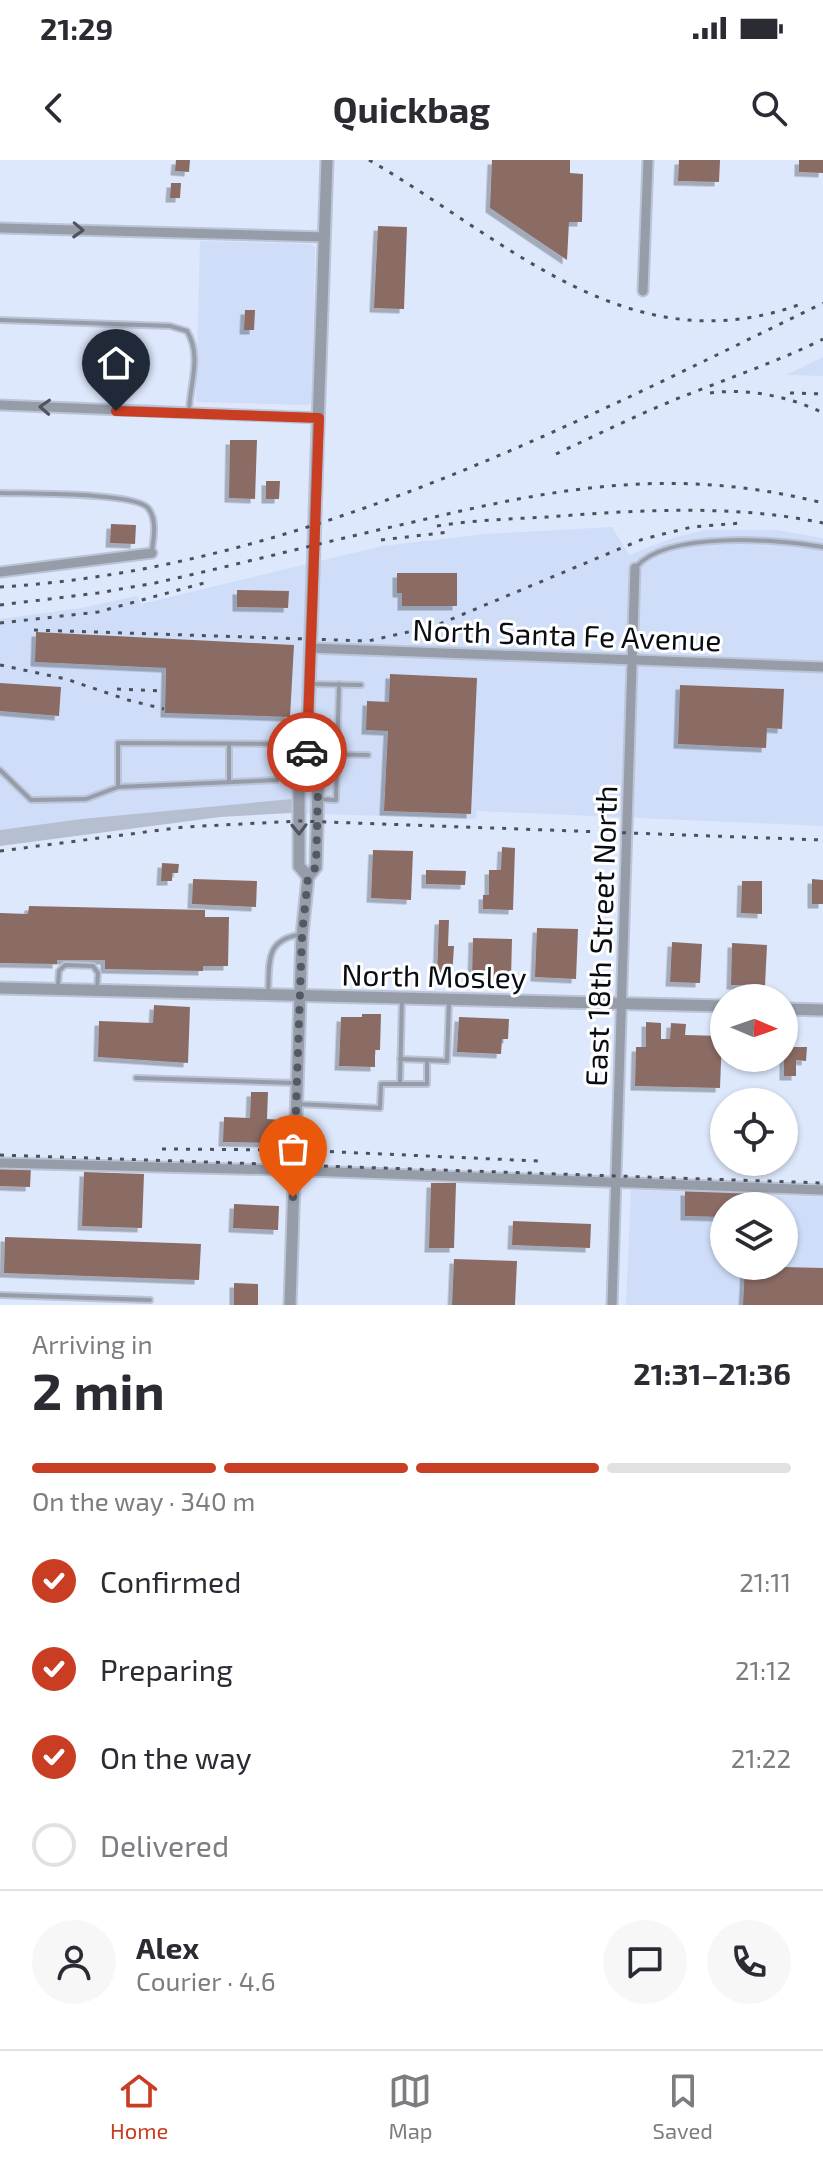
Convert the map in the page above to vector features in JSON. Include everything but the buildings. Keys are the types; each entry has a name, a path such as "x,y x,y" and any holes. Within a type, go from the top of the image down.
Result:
{"street":[{"path":"308,877 299,866 299,788 306,780 308,749 327,160"},
{"path":"643,291 648,160"},
{"path":"0,228 324,237"},
{"path":"0,405 319,418"},
{"path":"0,572 152,553"},
{"name":"East 18th Street North","path":"612,1305 635,568"},
{"name":"North Santa Fe Avenue","path":"310,648 823,667"},
{"path":"290,1305 302,935 308,877 316,867 318,789 306,780"},
{"name":"North Mosley","path":"0,988 710,1005"},
{"path":"798,1009 823,1010"},
{"path":"0,1163 294,1170 823,1190"}],"lane":[{"path":"0,320 170,326 187,331 194,342 195,354 189,414"},
{"path":"0,493 101,496 142,503 148,508 155,529 152,553"},
{"path":"635,568 645,556 707,541 773,541 823,547"},
{"path":"309,684 361,685"},
{"path":"318,799 336,800 339,684"},
{"path":"118,787 118,743 278,744 337,754 368,755"},
{"path":"229,744 229,782"},
{"path":"0,770 31,800 86,799 118,787 277,780 278,744"},
{"path":"268,995 270,955 274,946 281,940 302,935"},
{"path":"58,989 59,971 65,965 93,966 98,973 97,990"},
{"path":"400,1084 403,998"},
{"path":"400,1059 447,1061 449,999"},
{"path":"296,1104 380,1108 381,1084 427,1084 427,1060"},
{"path":"136,1078 297,1083"},
{"path":"0,1295 150,1300"},
{"path":"54,1296 54,1305"}],"shaded area":[{"path":"200,241 310,244 315,247 312,402 308,405 196,402"},
{"path":"823,357 823,376 786,375"},
{"path":"612,527 629,555 705,530 777,530 823,538 823,826 477,811 476,819 292,813 292,800 81,819 0,830 0,619 81,608 137,596 141,604 382,546 485,534"},
{"path":"292,799 292,813 220,817 0,846 0,830"},
{"path":"631,1190 710,1193 710,1280 798,1280 798,1196 823,1197 823,1305 626,1305"}],"railway":[{"path":"369,160 521,257 572,285 625,307 680,319 739,319 801,304"},
{"path":"0,587 109,575 216,553 321,523 424,486 526,444 823,303"},
{"path":"556,454 661,405 823,339"},
{"path":"710,393 768,395 823,413"},
{"path":"790,393 823,394"},
{"path":"0,605 155,583 463,511 565,491 664,483 715,485 823,503"},
{"path":"437,526 492,520 685,510 755,513 823,523"},
{"path":"34,630 368,641 435,626 643,539 692,527 741,523"},
{"path":"381,540 449,532"},
{"path":"0,623 98,612 204,583"},
{"path":"0,665 66,679 164,709"},
{"path":"117,689 163,691"},
{"path":"0,851 184,827 299,821 823,840"},
{"path":"162,1149 294,1150 538,1161"},
{"path":"0,1155 823,1183"}],"way so far":[{"path":"293,1197 302,935 308,877 316,867 318,789 306,780 307,752"}],"route":[{"path":"116,411 319,418 307,752"}]}
